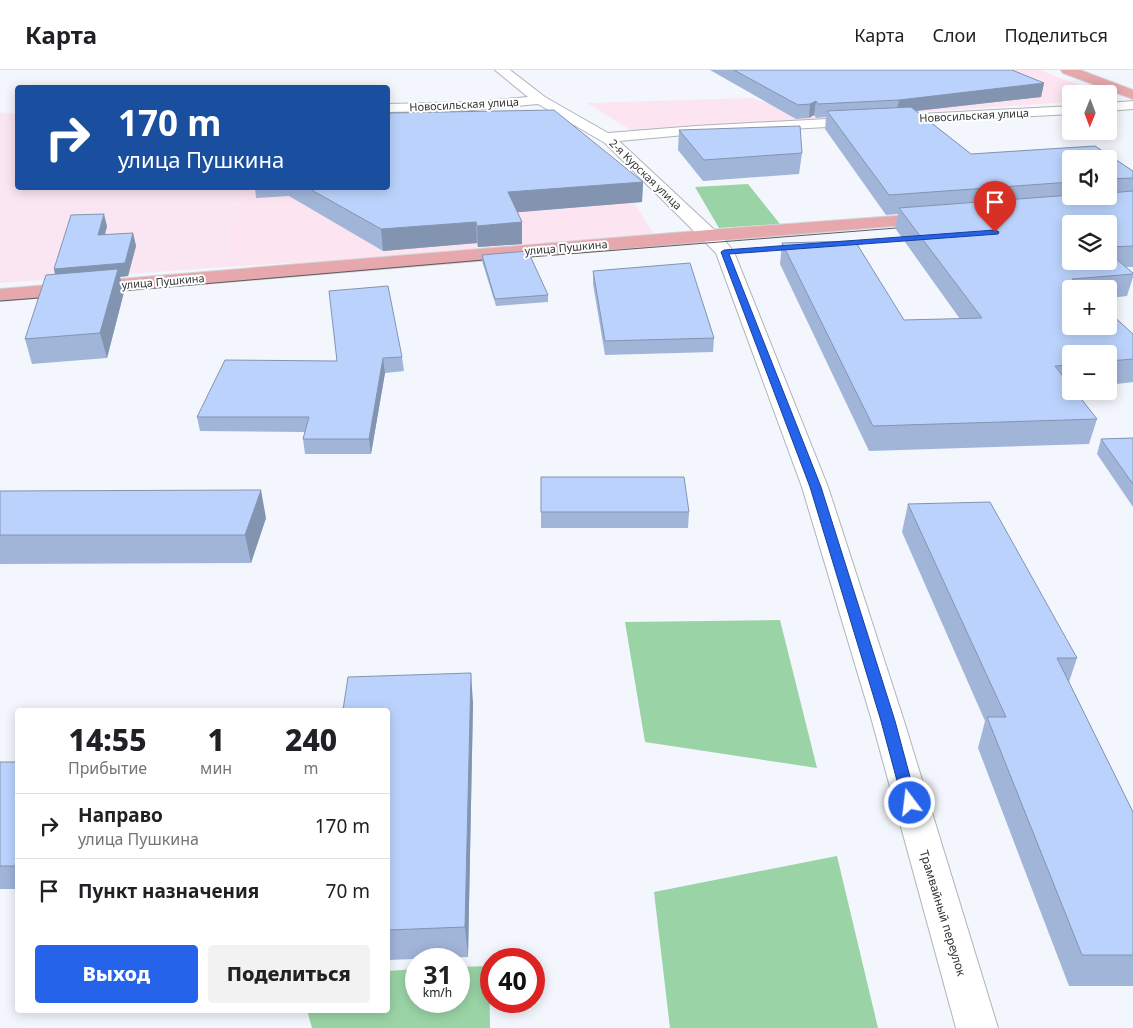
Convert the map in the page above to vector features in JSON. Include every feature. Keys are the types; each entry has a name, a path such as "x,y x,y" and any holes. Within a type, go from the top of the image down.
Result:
{"main road":[{"path":"1068,70 1133,95"},
{"name":"улица Пушкина","path":"0,295 720,248 952,217"},
{"name":"улица Пушкина","path":"0,312 128,302"}],"street":[{"name":"2-я Курская улица","path":"502,70 540,100 608,138 720,248"},
{"name":"Новосильская улица","path":"390,108 473,106 540,100"},
{"path":"1118,106 1133,105"},
{"name":"Новосильская улица","path":"608,138 696,130 1062,110"},
{"name":"Трамвайный переулок","path":"720,248 815,487 888,721 977,1028"}],"shaded area":[{"path":"1002,70 1039,70 1079,85 1062,85 1062,103 632,131 587,103 752,98 764,102"},
{"path":"0,112 15,114 15,190 238,190 225,267 0,283"},
{"path":"622,185 654,234 342,260 225,267 238,190 390,190 390,187"}],"green space":[{"path":"748,184 780,224 719,228 695,187"},
{"path":"780,620 817,768 645,742 625,622"},
{"path":"837,856 878,1028 670,1028 654,892"},
{"path":"480,966 480,1013 490,1013 490,1028 312,1028 308,1013 390,1013 390,971 405,970 405,1013 470,1013 470,967"}],"building":[{"path":"734,70 1012,70 1044,83 899,100 818,104 816,101 810,104 798,105"},
{"path":"911,107 971,154 1095,146 1101,150 1062,150 1062,183 889,195 827,111"},
{"path":"554,110 643,182 508,192 522,222 477,226 476,222 381,229 312,190 390,190 390,113"},
{"path":"800,126 802,153 704,160 679,130"},
{"path":"1117,160 1133,171 1133,178 1117,179"},
{"path":"1133,191 1133,246 1117,247 1117,215 1062,215 1062,270 1117,270 1117,260 1133,273 1062,280 1062,335 1117,335 1117,319 1133,334 1133,359 1117,360 1117,345 1062,345 1062,366 1055,366 1062,375 1062,400 1082,400 1097,419 873,426 782,243 855,241 904,320 982,318 899,208 1062,196 1062,205 1117,205 1117,192"},
{"path":"104,214 98,235 133,233 125,263 54,269 71,215"},
{"path":"528,251 548,295 495,299 482,255"},
{"path":"690,263 714,338 605,341 593,271"},
{"path":"118,269 100,333 25,339 46,275"},
{"path":"388,286 402,357 383,358 369,439 303,439 309,417 197,417 225,360 337,361 329,291"},
{"path":"1133,438 1133,484 1101,439"},
{"path":"541,477 684,477 689,512 541,512"},
{"path":"261,490 245,535 0,535 0,491"},
{"path":"990,502 1077,658 1057,658 1133,812 1133,955 1082,955 987,717 1006,717 908,504"},
{"path":"471,673 465,927 390,930 390,708 343,708 348,677"},
{"path":"0,762 15,762 15,866 0,866"}],"tram line":[{"path":"517,258 909,227"},
{"path":"109,292 495,259"},
{"path":"0,301 52,297"}],"route":[{"path":"910,803 888,721 815,487 724,252 995,232"}]}
